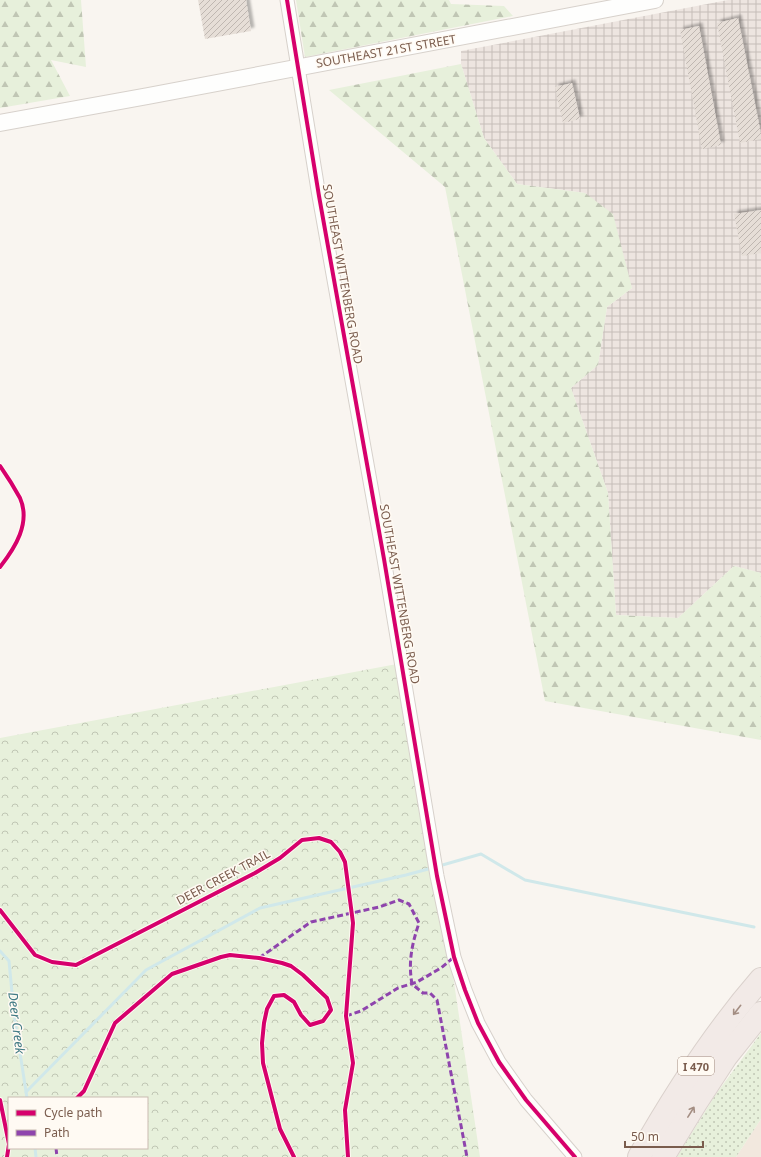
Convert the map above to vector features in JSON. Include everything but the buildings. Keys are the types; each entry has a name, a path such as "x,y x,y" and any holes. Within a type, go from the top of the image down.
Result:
{"highway":[{"name":"I 470","path":"639,1157 690,1075 720,1032 761,980"},
{"name":"I 470","path":"663,1157 726,1057 761,1013"}],"street":[{"name":"SOUTHEAST WITTENBERG ROAD","path":"287,0 320,204 384,559 437,876 454,957 478,1022 499,1062 526,1100 576,1157"},
{"name":"SOUTHEAST 21ST STREET","path":"0,123 655,0"}],"shaded area":[{"path":"728,0 761,0 761,573 734,566 678,618 616,615 608,493 571,388 598,365 607,307 632,288 585,193 517,184 484,138 461,64 461,51"},
{"path":"761,1119 761,1157 736,1157"}],"green space":[{"path":"0,0 81,0 86,67 51,60 70,96 0,108"},
{"path":"296,0 449,0 451,4 504,6 513,16 305,57"},
{"path":"461,64 484,138 517,184 585,193 613,214 632,288 607,307 598,365 571,388 608,493 616,615 678,618 734,566 761,573 761,740 545,701 445,187 329,90"},
{"path":"397,664 443,938 452,969 480,1157 0,1157 0,738"},
{"path":"761,1033 761,1119 736,1157 677,1157 716,1094"}],"waterway":[{"path":"439,866 481,854 525,880 754,927"},
{"path":"26,1092 146,970 260,908 432,868"},
{"name":"Deer Creek","path":"0,951 9,961 14,1014 27,1097"},
{"name":"Deer Creek","path":"35,1149 36,1157"}],"marked path":[{"path":"259,958 311,922 379,907 399,900 409,904 419,923 411,953 410,968 412,984 423,993 430,993 437,1000 467,1157"},
{"path":"346,1016 361,1011 398,988 417,982 441,968 454,957"},
{"path":"56,1149 57,1157"}],"cycle path":[{"path":"287,0 319,196 384,559 437,876 454,957 478,1023 499,1062 526,1100 575,1157"},
{"path":"0,466 20,498 24,517 20,535 11,552 0,567"},
{"name":"DEER CREEK TRAIL","path":"0,910 35,955 52,962 76,965 255,873 280,858 302,840 319,838 331,842 340,852 345,862 353,923 346,1016 353,1063 345,1110 348,1157"},
{"path":"78,1097 84,1091 115,1023 172,974 230,955 259,958 282,963 291,966 303,975 327,998 331,1010 323,1021 310,1025 301,1015 294,1002 284,995 274,996 267,1009 262,1043 263,1063 280,1129 294,1157"},
{"path":"0,1100 8,1139"},
{"path":"7,1157 8,1149"}]}
